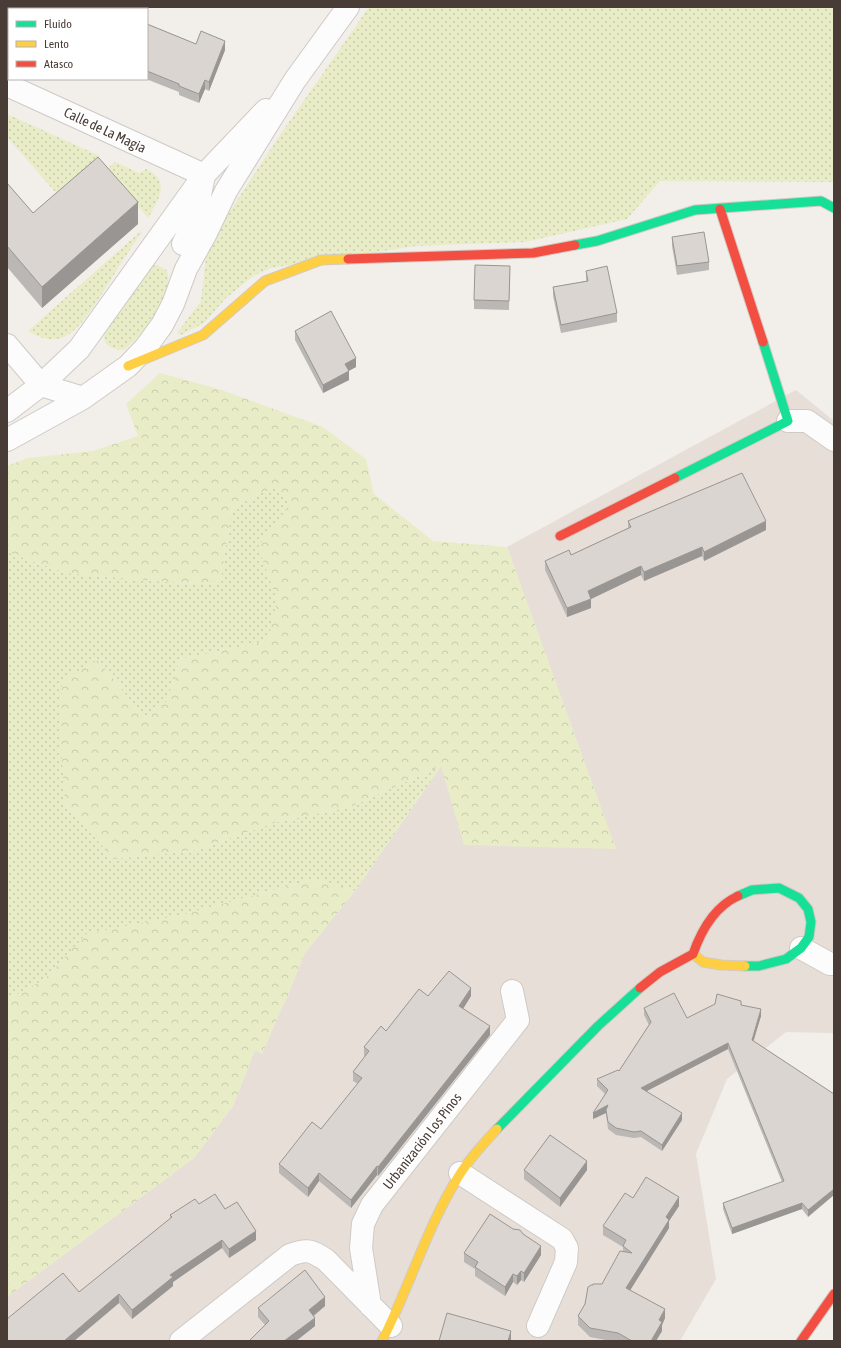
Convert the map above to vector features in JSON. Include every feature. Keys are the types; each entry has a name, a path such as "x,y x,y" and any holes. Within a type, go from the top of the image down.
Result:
{"main road":[{"path":"128,366 203,335 264,281 321,260 533,253 597,241 695,210 820,201 834,208"},
{"path":"560,536 788,421 720,209"},
{"path":"386,1333 408,1288 421,1250 460,1173 495,1131 519,1106 626,1000 657,974 693,954 699,937 713,915 732,899 752,890 779,888 799,898 808,909 811,922 810,937 801,948 786,959 759,966 721,965 703,962 693,954"},
{"path":"801,1341 834,1294"}],"street":[{"path":"7,440 83,398 128,366 146,347 162,325 173,304 186,269 205,235 226,191 296,80 348,7"},
{"path":"7,411 41,385 79,349 204,175 296,80"},
{"name":"Calle de La Magia","path":"7,86 204,175"},
{"path":"186,269 182,248 195,220 204,175"},
{"path":"7,345 41,385 83,398"},
{"path":"788,421 807,421 834,440"},
{"path":"801,948 830,964 834,964"},
{"name":"Urbanización Los Pinos","path":"370,1305 361,1248 363,1224 372,1205 518,1020 512,991"},
{"path":"460,1173 562,1239 567,1248 566,1262 538,1326"},
{"path":"181,1341 290,1254 303,1250 315,1253 326,1260 370,1305 386,1333"}],"shaded area":[{"path":"796,390 834,421 834,1033 786,1032 727,1079 696,1154 716,1279 680,1341 7,1341 7,1297 194,1158 233,1106 255,1050 262,1054 287,998 304,954 355,891 441,766 615,849 507,547"}],"green space":[{"path":"369,7 834,7 834,182 660,181 627,219 525,242 416,246 271,268 253,276 226,298 204,323 181,335 177,333 201,301 206,257 224,220 280,135"},
{"path":"7,114 100,156 57,194 7,137"},
{"path":"115,162 139,173 146,169 159,179 161,185 159,198 148,218 107,169"},
{"path":"141,231 142,232 96,303 72,332 61,338 47,339 28,331"},
{"path":"158,265 166,270 168,282 163,299 155,315 148,326 124,350 111,348 106,343 104,331 152,266"},
{"path":"160,373 219,389 323,427 366,459 374,494 433,541 507,547 616,849 464,845 441,766 350,807 276,822 197,850 114,859 65,804 60,732 62,680 98,660 146,720 167,701 180,659 268,641 277,600 258,547 292,502 272,487 232,508 220,584 168,582 66,573 7,552 7,466 28,458 93,451 138,436 126,404"},
{"path":"272,487 293,502 259,547 278,600 268,641 180,659 167,701 146,720 98,660 65,804 114,859 197,850 276,822 350,807 441,766 355,891 314,879 182,915 87,934 45,979 7,1000 7,552 66,573 168,582 220,584 232,508"},
{"path":"314,879 355,891 304,954 287,998 262,1054 255,1050 233,1106 194,1158 7,1297 7,1000 45,979 86,934 182,915"}],"building":[{"path":"105,7 108,8 74,8"},
{"path":"148,24 196,44 201,31 225,41 209,82 205,80 199,94 179,86 179,84 148,71"},
{"path":"98,157 138,202 42,287 7,246 7,183 33,213"},
{"path":"704,232 709,262 677,266 672,237"},
{"path":"475,265 510,266 509,301 474,300"},
{"path":"607,266 617,313 561,325 553,287 588,281 586,271"},
{"path":"331,311 356,358 345,364 349,371 323,385 295,331"},
{"path":"742,473 766,521 704,552 702,547 644,572 641,566 588,591 591,599 567,608 545,561 569,550 571,555 631,527 628,521"},
{"path":"449,971 471,988 459,1006 490,1026 351,1200 319,1173 308,1188 279,1164 312,1122 321,1129 362,1078 353,1072 369,1051 364,1047 381,1026 386,1031 419,989 428,996"},
{"path":"674,993 687,1018 715,1004 717,994 741,1001 741,1005 761,1009 752,1040 834,1094 834,1189 808,1210 802,1203 732,1228 723,1203 784,1181 728,1043 641,1088 682,1113 662,1145 641,1131 634,1132 616,1128 608,1122 606,1110 608,1105 593,1113 608,1090 597,1079 618,1070 619,1071 651,1022 644,1008"},
{"path":"550,1135 587,1161 560,1198 524,1170"},
{"path":"646,1177 679,1197 666,1217 669,1220 626,1288 665,1309 659,1320 662,1322 651,1341 632,1341 618,1333 590,1328 578,1316 585,1304 588,1287 593,1284 602,1284 620,1251 632,1253 623,1246 626,1240 603,1226 625,1193 633,1198"},
{"path":"215,1194 225,1209 237,1202 256,1231 229,1249 222,1240 170,1275 173,1277 132,1310 119,1294 64,1341 7,1341 7,1319 63,1273 79,1292 172,1217 170,1215 195,1199 199,1204"},
{"path":"490,1214 513,1229 520,1230 523,1234 541,1246 524,1273 521,1271 517,1276 513,1274 505,1287 475,1267 478,1262 464,1253"},
{"path":"305,1270 325,1297 309,1310 315,1318 284,1341 249,1341 269,1321 258,1308"},
{"path":"447,1313 511,1331 508,1341 439,1341"}],"traffic: fast":[{"path":"575,245 597,241 695,210 821,201 834,208"},
{"path":"675,478 788,421 763,342"},
{"path":"738,896 752,890 779,888 799,898 808,909 811,922 809,937 801,948 786,959 759,966 745,966"},
{"path":"497,1129 598,1026 640,988"}],"traffic: slow":[{"path":"128,366 203,335 265,281 321,260 348,259"},
{"path":"693,954 703,962 721,965 745,966"},
{"path":"382,1341 428,1235 448,1194 468,1162 497,1129"}],"traffic: jam":[{"path":"720,209 763,342"},
{"path":"348,259 533,253 575,245"},
{"path":"560,536 675,478"},
{"path":"640,988 660,972 693,954 704,928 715,913 722,906 738,896"},
{"path":"801,1341 834,1294"}]}
